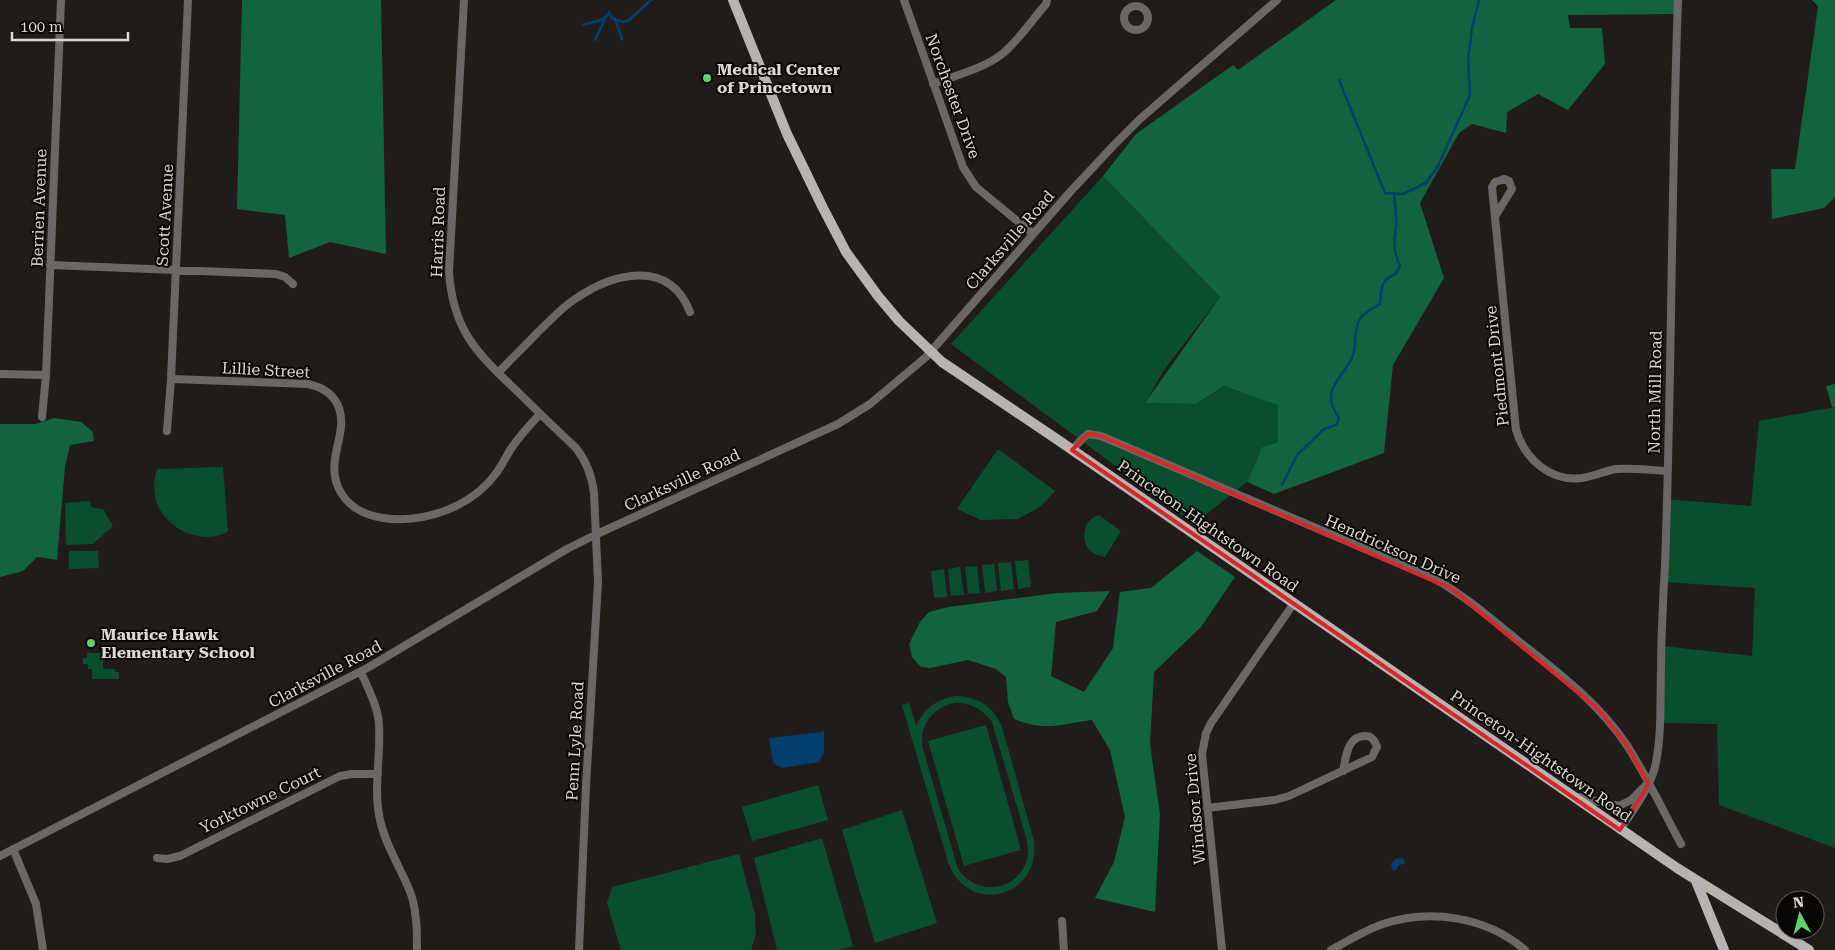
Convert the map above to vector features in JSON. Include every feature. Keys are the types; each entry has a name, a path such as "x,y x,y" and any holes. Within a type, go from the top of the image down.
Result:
{"main road":[{"name":"Princeton-Hightstown Road","path":"733,0 787,134 846,252 899,321 942,362 1620,830 1696,881 1809,950"},
{"path":"1696,881 1724,950"}],"street":[{"name":"Berrien Avenue","path":"42,417 46,375 61,0"},
{"name":"Scott Avenue","path":"167,431 188,0"},
{"name":"Harris Road","path":"464,0 449,272 450,288 458,319 483,359 576,448 588,468 594,493 597,534"},
{"name":"Norchester Drive","path":"904,0 963,167 969,177 985,194 1032,234"},
{"path":"933,84 990,61 1000,55 1046,4 1046,0"},
{"name":"Clarksville Road","path":"0,856 360,672 534,568 597,534 850,417 870,404 931,352 1032,234 1114,145 1277,0"},
{"name":"North Mill Road","path":"1620,830 1644,792 1654,768 1660,729 1678,0"},
{"name":"Piedmont Drive","path":"1496,214 1516,430 1525,451 1540,467 1554,474 1569,478 1580,478 1618,469 1667,471"},
{"path":"50,265 276,274 285,277 293,284"},
{"path":"498,373 562,308 589,290 612,280 636,274 656,277 676,289 683,296 690,312"},
{"path":"0,374 46,375"},
{"name":"Lillie Street","path":"171,379 308,384 315,385 328,392 341,414 333,470 338,489 350,504 358,510 371,516 391,519 421,518 435,514 463,502 477,493 498,472 514,444 540,414"},
{"name":"Hendrickson Drive","path":"1072,450 1088,434 1101,436 1424,575 1452,589 1546,662 1598,709 1626,744 1648,783"},
{"name":"Penn Lyle Road","path":"579,950 598,582 597,534"},
{"name":"Windsor Drive","path":"1222,950 1202,754 1206,733 1211,723 1294,604"},
{"path":"360,672 378,713 377,792 379,818 389,849 411,896 417,925 417,950"},
{"path":"1207,808 1275,800 1299,792 1343,771 1372,757 1376,753 1375,741 1370,737 1364,736 1353,740 1349,746 1343,771"},
{"name":"Yorktowne Court","path":"157,858 167,859 180,856 340,776 378,774"},
{"path":"1648,783 1681,844"},
{"name":"North Mill Road","path":"1572,796 1619,806 1631,800 1648,783"},
{"path":"13,849 36,904 43,950"},
{"path":"1332,950 1383,924 1414,917 1430,916 1461,919 1478,924 1507,937 1525,950"},
{"path":"1062,922 1064,950"}],"highlighted area":[{"path":"1088,434 1101,436 1452,589 1598,709 1626,744 1648,783 1620,830 1072,450"}],"green space":[{"path":"242,0 381,0 386,254 330,242 289,258 285,215 237,209"},
{"path":"1336,0 1674,0 1674,14 1568,15 1570,28 1602,28 1605,64 1568,110 1538,94 1507,112 1506,133 1472,124 1459,133 1420,203 1444,278 1393,365 1384,453 1274,494 1247,482 1262,447 1278,442 1278,405 1224,386 1196,404 1145,403 1220,297 1103,176 1136,134 1233,65 1238,70"},
{"path":"1812,0 1835,0 1835,197 1824,208 1772,219 1771,169 1795,169 1818,6"},
{"path":"1103,176 1220,297 1164,370 1145,403 1196,404 1224,386 1279,405 1278,442 1262,447 1247,482 1194,524 951,344"},
{"path":"1835,384 1835,407 1832,407 1826,386"},
{"path":"1835,407 1835,848 1719,805 1717,724 1660,723 1663,646 1752,656 1755,588 1664,582 1664,499 1751,506 1759,421"},
{"path":"54,418 81,422 93,432 94,441 70,445 65,467 57,560 37,557 23,571 0,577 0,424 35,424"},
{"path":"998,449 1055,491 1041,506 1018,519 981,520 957,509"},
{"path":"223,467 228,531 216,536 198,536 183,531 166,519 160,511 154,491 157,469"},
{"path":"90,501 91,507 103,509 113,526 93,544 66,545 65,503"},
{"path":"1099,515 1121,531 1105,557 1094,554 1089,549 1084,538 1084,532 1089,521"},
{"path":"69,551 98,551 99,568 69,569"},
{"path":"1197,551 1235,577 1201,627 1154,672 1150,744 1160,814 1155,912 1095,898 1114,862 1125,817 1110,750 1092,720 1044,726 1014,719 1008,702 1006,677 996,669 968,660 930,668 921,667 912,657 909,644 920,622 929,612 948,607 1057,593 1110,591 1097,611 1056,622 1051,676 1084,692 1113,648 1120,592 1151,588"},
{"path":"1028,560 1031,587 1018,589 1015,561"},
{"path":"1011,562 1014,589 1001,591 998,563"},
{"path":"994,564 997,591 985,593 982,565"},
{"path":"977,566 980,593 968,594 965,567"},
{"path":"960,567 964,595 951,596 948,569"},
{"path":"944,569 947,597 934,598 931,571"},
{"path":"87,653 103,653 103,669 115,669 115,672 119,672 119,679 92,679 92,669 88,669 88,664 83,664 83,658 87,658"},
{"path":"949,697 964,697 978,701 989,708 999,720 1034,841 1033,861 1026,876 1015,887 1001,894 986,895 971,890 958,879 948,862 902,705 909,703 916,726 923,714 932,705","holes":["961,703 976,708 992,722 1027,841 1028,856 1024,868 1016,878 1005,884 993,887 981,886 969,880 958,869 923,749 923,733 929,719 934,713 947,705"]},
{"path":"986,725 1021,850 964,866 928,741"},
{"path":"818,785 828,820 752,841 742,807"},
{"path":"902,810 937,923 875,943 842,830"},
{"path":"822,838 853,946 839,950 777,950 754,858"},
{"path":"739,854 755,914 756,934 751,950 621,950 607,903 612,887"}],"water":[{"path":"824,729 824,753 819,762 782,768 773,763 769,738 822,732"},
{"path":"1402,858 1405,861 1404,864 1399,865 1393,871 1391,865 1395,859"}],"waterway":[{"path":"615,19 623,22 629,20 651,0"},
{"path":"1339,80 1385,193 1403,194 1426,183 1438,166 1470,95 1468,59 1472,28 1479,0"},
{"path":"609,12 612,18 615,19 622,39"},
{"path":"583,25 601,20 609,14"},
{"path":"595,40 605,19"},
{"path":"1282,485 1297,455 1324,429 1336,425 1339,418 1331,402 1332,391 1353,355 1359,321 1365,313 1380,304 1384,282 1395,274 1400,266 1395,246 1396,219 1394,194"}],"place":[{"name":"Medical Center of Princetown","path":"707,78"},
{"name":"Maurice Hawk Elementary School","path":"91,643"}]}
